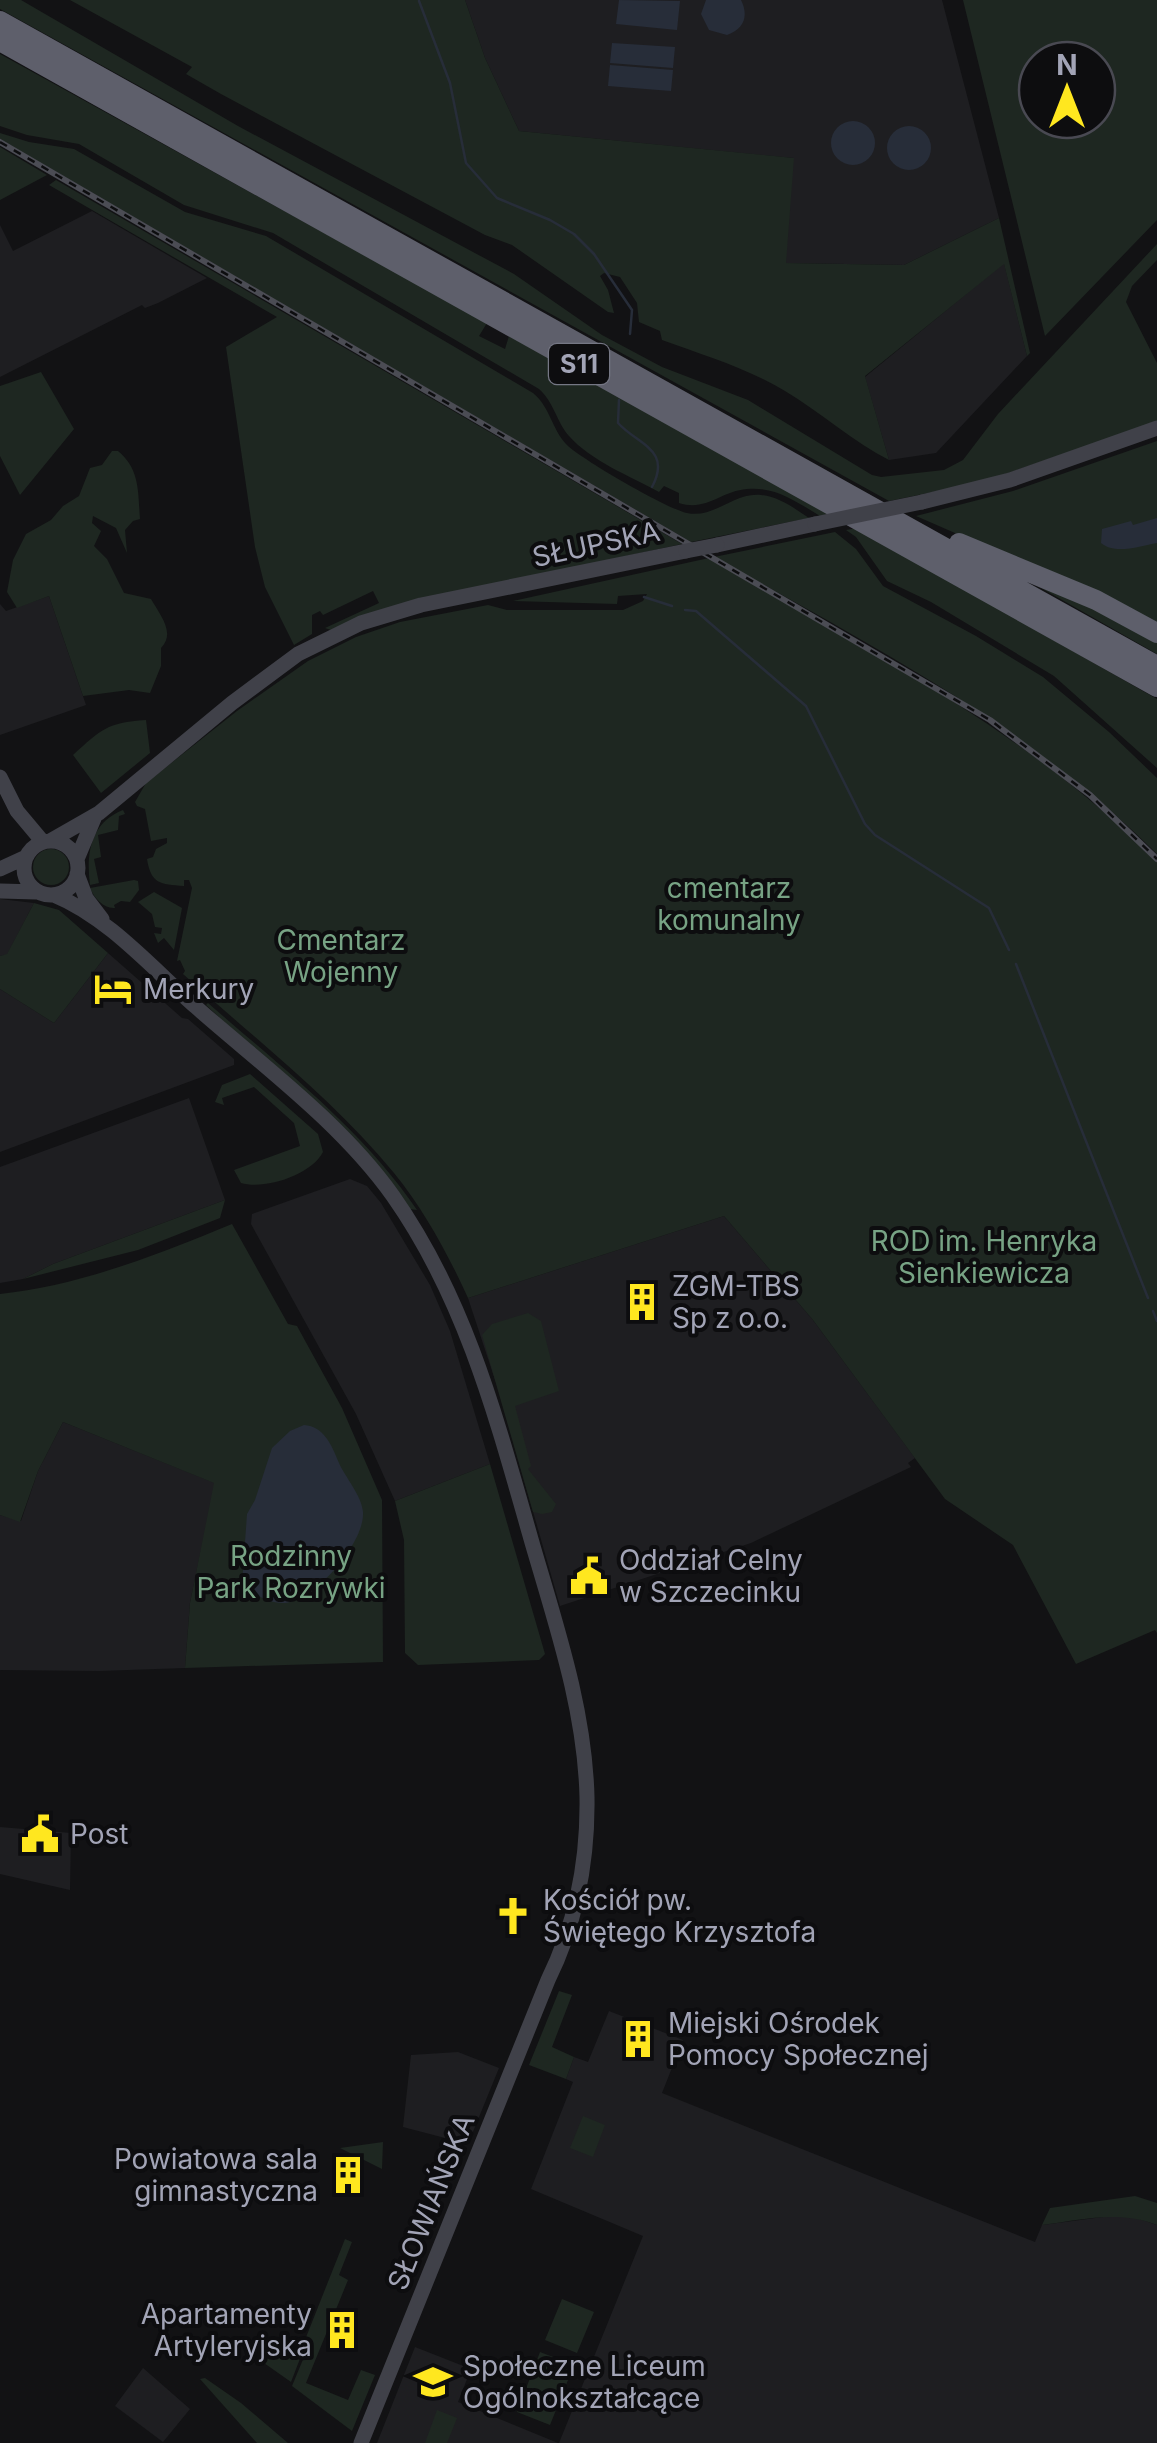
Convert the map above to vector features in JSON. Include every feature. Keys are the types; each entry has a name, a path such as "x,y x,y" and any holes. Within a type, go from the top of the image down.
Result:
{"highway":[{"name":"S11","path":"0,21 1157,666"},
{"name":"S11","path":"0,42 1157,687"},
{"path":"902,522 1033,572 1157,632"}],"street":[{"name":"SŁUPSKA","path":"46,841 96,814 272,672 324,639 378,616 922,502 1024,475 1157,428"},
{"path":"0,777 17,811 27,855 25,878 114,934"},
{"path":"17,811 46,841 64,844 77,866 86,898 114,934"},
{"name":"SŁUPSKA","path":"77,866 96,814"},
{"path":"0,869 46,841"},
{"path":"0,890 46,894 71,886 77,866"},
{"name":"SŁOWIAŃSKA","path":"114,934 280,1081 364,1162 414,1226 464,1327 490,1400 582,1747 587,1793 585,1842 565,1946 361,2443"}],"shaded area":[{"path":"465,0 942,0 999,218 904,265 785,263 793,158 519,131 485,58"},
{"path":"92,211 207,278 158,303 145,308 142,305 0,377 0,225 13,251"},
{"path":"1004,263 1027,356 936,453 889,460 865,377"},
{"path":"49,596 86,705 0,735 0,604 6,611"},
{"path":"0,899 34,903 7,955 0,956"},
{"path":"108,953 234,1059 234,1065 0,1152 0,989 54,1023"},
{"path":"189,1098 225,1200 53,1264 23,1279 0,1283 0,1167"},
{"path":"350,1179 367,1186 381,1203 430,1285 450,1331 490,1464 395,1501 356,1414 251,1224 252,1214"},
{"path":"724,1216 813,1320 915,1458 908,1463 911,1467 751,1543 560,1606 468,1298"},
{"path":"63,1422 215,1483 190,1603 185,1668 0,1670 0,1515 21,1521 38,1471"},
{"path":"0,1827 71,1833 70,1890 0,1874"},
{"path":"609,2011 683,2040 662,2093 1035,2242 1042,2225 1118,2215 1157,2225 1157,2443 559,2443 643,2236 531,2189 573,2082 566,2079 574,2057 588,2062"},
{"path":"458,2052 499,2068 468,2144 403,2127 411,2055"},
{"name":"Społeczne Liceum Ogólnokształcące","path":"415,2347 471,2369 458,2402 558,2443 377,2443"},
{"path":"143,2368 190,2409 163,2442 115,2406"}],"green space":[{"path":"0,0 21,0 238,126 514,274 602,335 662,367 748,400 881,477 944,470 963,460 998,414 1157,244 1157,260 1132,286 1126,302 1157,363 1157,422 982,482 889,501 0,9"},
{"path":"70,0 465,0 485,58 519,131 794,158 786,263 904,265 999,218 1030,353 1027,356 1004,264 865,376 889,460 770,383 662,340 660,331 639,322 637,303 620,277 604,273 600,276 614,313 608,312 512,245 485,235 221,94 186,74 192,67"},
{"path":"963,0 1157,0 1157,220 1045,336"},
{"path":"0,54 487,323 479,336 505,349 509,336 829,514 820,516 785,496 757,489 697,505 679,503 679,493 664,486 659,492 611,467 569,436 539,389 273,233 184,205 79,144 0,126"},
{"path":"0,133 74,149 185,212 266,236 533,393 574,451 662,503 697,514 742,497 761,495 809,518 691,542 0,139"},
{"path":"0,147 47,175 0,200"},
{"path":"56,180 682,544 571,568 331,630 325,628 379,603 373,591 323,615 320,611 312,615 312,634 294,645 265,587 255,547 226,347 277,317 49,185"},
{"path":"41,372 74,429 20,495 0,456 0,386"},
{"path":"1157,441 1157,627 1090,592 916,516 1013,491"},
{"path":"112,451 125,458 134,473 140,519 125,530 127,553 116,528 93,516 92,523 101,531 94,546 107,559 124,593 151,599 167,636 150,693 129,690 83,696 49,596 17,608 7,592 13,560 26,534 51,520 79,496 90,468 102,465"},
{"path":"857,528 1157,699 1157,768 1054,676 931,602 887,581 856,537 846,530"},
{"path":"835,532 856,549 883,586 1043,677 1157,778 1157,854 1055,766 946,690 714,557"},
{"name":"cmentarz komunalny","path":"709,558 886,660 1000,733 1055,772 1157,862 1157,1633 1155,1630 1076,1664 1013,1545 945,1499 813,1320 724,1216 468,1298 435,1233 394,1173 319,1094 183,974 180,960 177,961 192,888 189,880 184,880 184,886 154,878 147,859 167,843 167,838 151,841 145,809 135,802 146,783 237,711 308,661 356,637 400,622 488,605 507,610 623,610 643,601 647,594 618,596 617,604 513,601"},
{"path":"999,564 1157,638 1157,654"},
{"path":"146,720 150,753 101,793 73,755 105,729"},
{"path":"123,810 118,830 98,835 101,857 94,859 99,883 90,885 90,851 97,831"},
{"path":"51,849 64,854 69,867 64,880 51,885 38,880 33,867 38,854"},
{"path":"138,881 139,890 130,902 121,901 115,908 100,902 90,888"},
{"path":"154,892 182,908 174,950 164,938 158,943 154,933 161,934 162,928 155,927 152,914 138,902"},
{"path":"34,903 59,910 108,953 54,1023 0,989 0,956 7,954"},
{"path":"208,1003 346,1126 417,1210 410,1209 372,1159"},
{"path":"250,1074 318,1134 323,1152 298,1174 251,1185 241,1183 234,1170 300,1146 294,1123 254,1087 222,1098 224,1105 215,1102 222,1085"},
{"path":"225,1200 220,1218 138,1250 23,1279 53,1264"},
{"name":"Rodzinny Park Rozrywki","path":"232,1224 288,1324 297,1326 342,1408 382,1500 383,1662 185,1668 190,1603 214,1483 63,1422 38,1471 20,1522 0,1515 0,1294 89,1276"},
{"path":"528,1313 541,1321 559,1391 515,1406 531,1466 528,1469 556,1504 552,1512 542,1514 533,1512 482,1335 492,1324"},
{"path":"490,1464 545,1654 539,1660 418,1665 405,1653 404,1540 395,1501"},
{"path":"559,1991 572,1995 552,2047 574,2057 566,2079 529,2065"},
{"path":"583,2116 605,2125 593,2157 570,2148"},
{"path":"383,2142 382,2169 340,2148"},
{"path":"1135,2196 1157,2203 1157,2225 1114,2217 1042,2225 1050,2208"},
{"path":"345,2239 352,2242 339,2275 348,2280 306,2383 348,2400 361,2370 375,2375 352,2431 292,2386 304,2357 301,2356 291,2382 264,2363 274,2345 299,2355"},
{"path":"562,2299 594,2312 577,2353 545,2340"},
{"path":"540,2352 574,2365 550,2425 517,2412"},
{"path":"205,2378 288,2443 257,2443 200,2379"},
{"path":"437,2410 457,2418 447,2443 425,2443"}],"water":[{"path":"619,0 680,1 677,30 616,24"},
{"path":"706,0 741,0 745,11 741,26 727,35 709,30 701,14"},
{"path":"612,43 675,47 673,68 610,63"},
{"path":"610,65 673,70 671,91 608,86"},
{"path":"853,121 868,128 875,143 868,158 853,165 838,158 831,143 838,128"},
{"path":"909,126 924,133 931,148 924,163 909,170 894,163 887,148 894,133"},
{"path":"1157,518 1157,543 1120,549 1101,543 1102,529"},
{"path":"304,1425 317,1429 330,1444 363,1512 356,1539 336,1568 297,1600 279,1603 262,1598 242,1584 247,1514 272,1448 290,1431"}],"waterway":[{"path":"419,1 450,83 466,163 497,198 550,220 574,234 594,254 632,310 630,334"},
{"path":"619,400 618,423 655,456 658,464 652,487"},
{"path":"629,534 634,524"},
{"path":"644,597 672,606"},
{"path":"685,610 696,611 806,706 865,824 875,835 989,908 1009,950"},
{"path":"1016,964 1148,1298"},
{"path":"1153,1311 1157,1321"}],"railway":[{"path":"0,142 990,720 1090,795 1157,859"}],"place":[{"name":"Merkury","path":"113,989"},
{"name":"ZGM-TBS Sp z o.o.","path":"642,1302"},
{"name":"Oddział Celny w Szczecinku","path":"589,1576"},
{"name":"Post","path":"40,1834"},
{"name":"Kościół pw. Świętego Krzysztofa","path":"513,1916"},
{"name":"Miejski Ośrodek Pomocy Społecznej","path":"638,2039"},
{"name":"Powiatowa sala gimnastyczna","path":"348,2175"},
{"name":"Apartamenty Artyleryjska","path":"342,2330"},
{"name":"Społeczne Liceum Ogólnokształcące","path":"433,2382"}],"park label":[{"name":"Cmentarz Wojenny","path":"341,956"},
{"name":"ROD im. Henryka Sienkiewicza","path":"984,1257"}]}
